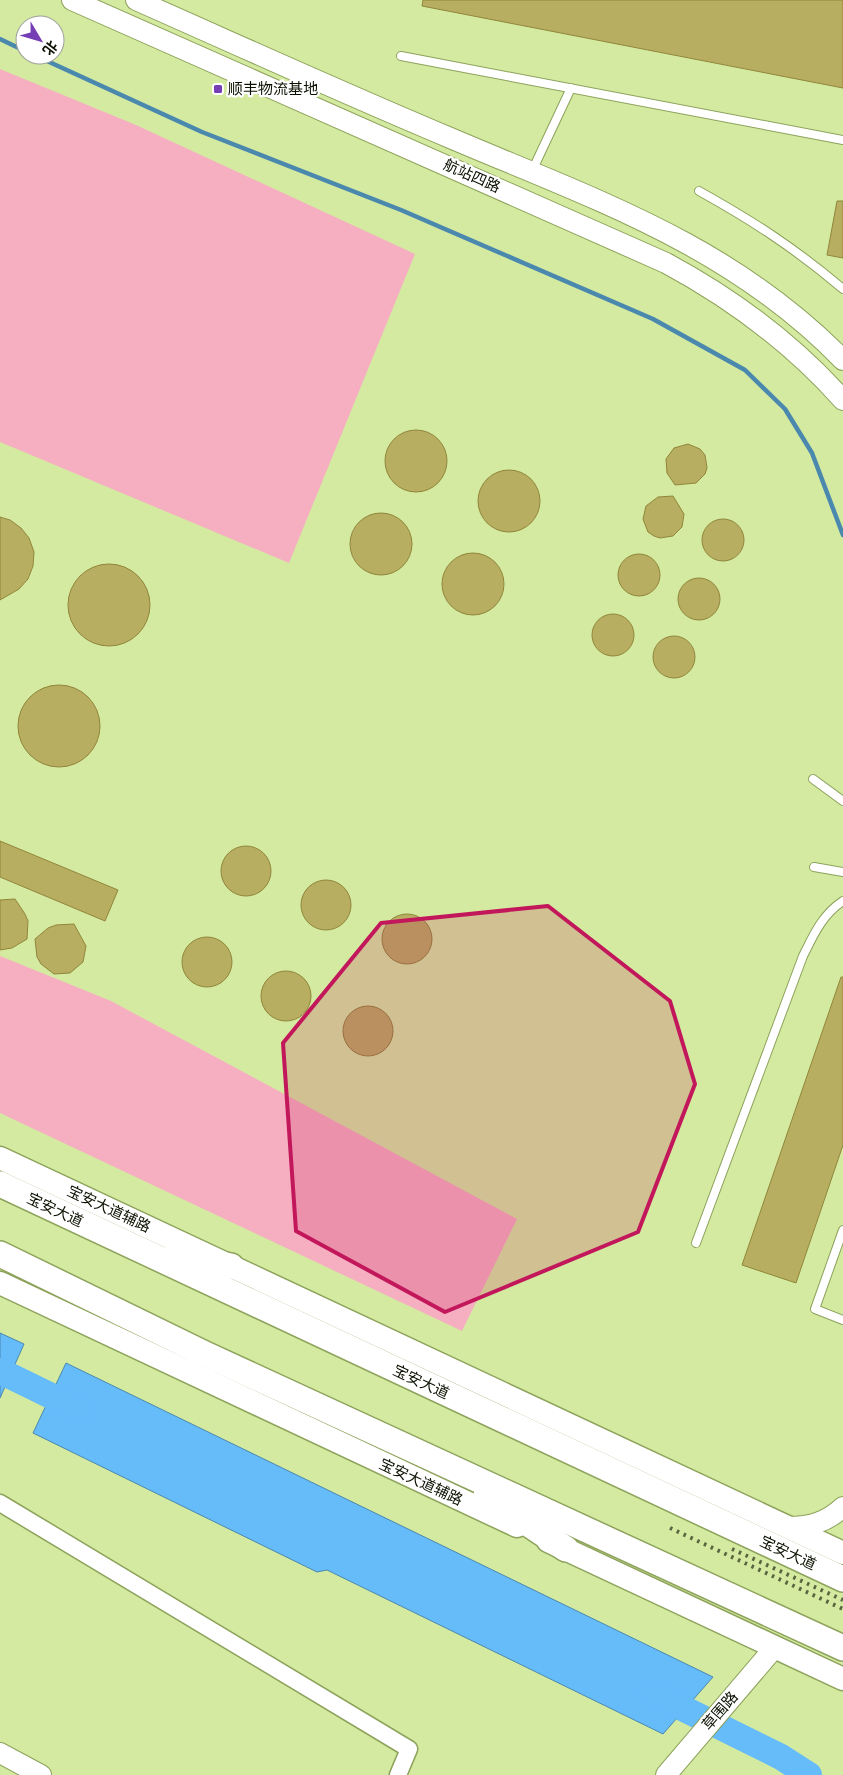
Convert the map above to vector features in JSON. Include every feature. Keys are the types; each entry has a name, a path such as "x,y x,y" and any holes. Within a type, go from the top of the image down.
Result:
{"main road":[{"name":"宝安大道辅路","path":"0,1158 843,1552"},
{"name":"宝安大道","path":"0,1184 843,1579"},
{"path":"143,1250 231,1266"},
{"path":"0,1254 214,1358 843,1648"},
{"name":"宝安大道辅路","path":"0,1283 843,1679"},
{"path":"417,1451 566,1549"}],"street":[{"name":"航站四路","path":"72,0 666,263 710,286 764,326 797,353 843,400"},
{"name":"航站四路","path":"136,0 670,232 760,287 797,316 843,360"},
{"path":"0,1503 409,1748 398,1775"},
{"path":"788,1527 818,1523 843,1507"},
{"name":"草围路","path":"671,1773 687,1748 775,1647"},
{"path":"10,1763 41,1775"}],"lane":[{"path":"401,56 843,140"},
{"path":"531,172 571,88"},
{"path":"699,191 756,222 804,256 843,289"},
{"path":"813,779 843,801"},
{"path":"814,867 843,872"},
{"path":"696,1243 804,956 817,927 829,911 843,901"},
{"path":"843,1230 815,1309 843,1320"}],"highlighted area":[{"path":"548,906 670,1001 695,1084 638,1232 445,1312 296,1231 283,1043 381,923"}],"shaded area":[{"path":"0,69 136,125 415,254 289,563 0,442"},
{"path":"0,956 111,1001 517,1219 462,1331 0,1113"}],"water":[{"path":"0,1333 24,1344 0,1398"},
{"path":"66,1363 713,1677 663,1734 327,1570 317,1572 33,1433"}],"building":[{"path":"423,0 843,0 843,88 422,6"},
{"path":"837,201 843,201 843,258 827,255"},
{"path":"410,430 422,430 438,439 445,449 447,461 445,473 438,483 422,492 410,492 399,487 390,478 385,467 385,455 390,444 399,435"},
{"path":"688,444 700,449 705,455 707,468 705,474 696,483 675,485 667,473 666,459 674,448"},
{"path":"503,470 515,470 531,479 538,489 540,501 538,513 531,523 515,532 503,532 492,527 483,518 478,507 478,495 483,484 492,475"},
{"path":"673,496 684,514 682,527 673,536 660,538 654,536 648,532 643,519 646,506 658,497"},
{"path":"375,513 387,513 403,522 410,532 412,544 410,556 403,566 387,575 375,575 364,570 355,561 350,550 350,538 355,527 364,518"},
{"path":"0,517 10,520 21,528 29,538 34,552 33,566 28,579 19,589 0,600"},
{"path":"723,519 738,525 744,540 738,555 723,561 708,555 702,540 708,525"},
{"path":"467,553 479,553 495,562 502,572 504,584 502,596 495,606 479,615 467,615 456,610 447,601 442,590 442,578 447,567 456,558"},
{"path":"639,554 654,560 660,575 654,590 639,596 624,590 618,575 624,560"},
{"path":"109,564 125,567 138,576 147,589 150,605 147,621 138,634 125,643 109,646 93,643 80,634 71,621 68,605 71,589 80,576 93,567"},
{"path":"699,578 714,584 720,599 714,614 699,620 684,614 678,599 684,584"},
{"path":"613,614 628,620 634,635 628,650 613,656 598,650 592,635 598,620"},
{"path":"674,636 689,642 695,657 689,672 674,678 659,672 653,657 659,642"},
{"path":"59,685 75,688 88,697 97,710 100,726 97,742 88,755 75,764 59,767 43,764 30,755 21,742 18,726 21,710 30,697 43,688"},
{"path":"0,841 118,890 105,921 0,877"},
{"path":"246,846 256,848 264,853 269,861 271,871 269,881 264,889 256,894 246,896 236,894 228,889 223,881 221,871 223,861 228,853 236,848"},
{"path":"326,880 336,882 344,887 349,895 351,905 349,915 344,923 336,928 326,930 316,928 308,923 303,915 301,905 303,895 308,887 316,882"},
{"path":"15,899 28,921 27,939 12,948 0,950 0,900"},
{"path":"407,914 417,916 425,921 430,929 432,939 430,949 425,957 417,962 407,964 397,962 389,957 384,949 382,939 384,929 389,921 397,916"},
{"path":"74,924 86,946 83,962 70,973 54,974 41,964 37,957 35,939 48,928 56,925"},
{"path":"207,937 217,939 225,944 230,952 232,962 230,972 225,980 217,985 207,987 197,985 189,980 184,972 182,962 184,952 189,944 197,939"},
{"path":"286,971 296,973 304,978 309,986 311,996 309,1006 304,1014 296,1019 286,1021 276,1019 268,1014 263,1006 261,996 263,986 268,978 276,973"},
{"path":"841,977 843,977 843,1145 796,1283 742,1265"},
{"path":"368,1006 378,1008 386,1013 391,1021 393,1031 391,1041 386,1049 378,1054 368,1056 358,1054 350,1049 345,1041 343,1031 345,1021 350,1013 358,1008"}],"waterway":[{"path":"0,39 15,46"},
{"path":"56,65 202,132 401,210 653,319 745,370 785,409 812,453 843,535"},
{"path":"0,1371 82,1411"},
{"path":"652,1693 781,1757 809,1775"}],"railway":[{"path":"670,1528 843,1609"},
{"path":"732,1549 843,1600"}],"place":[{"name":"顺丰物流基地","path":"218,89"}]}
